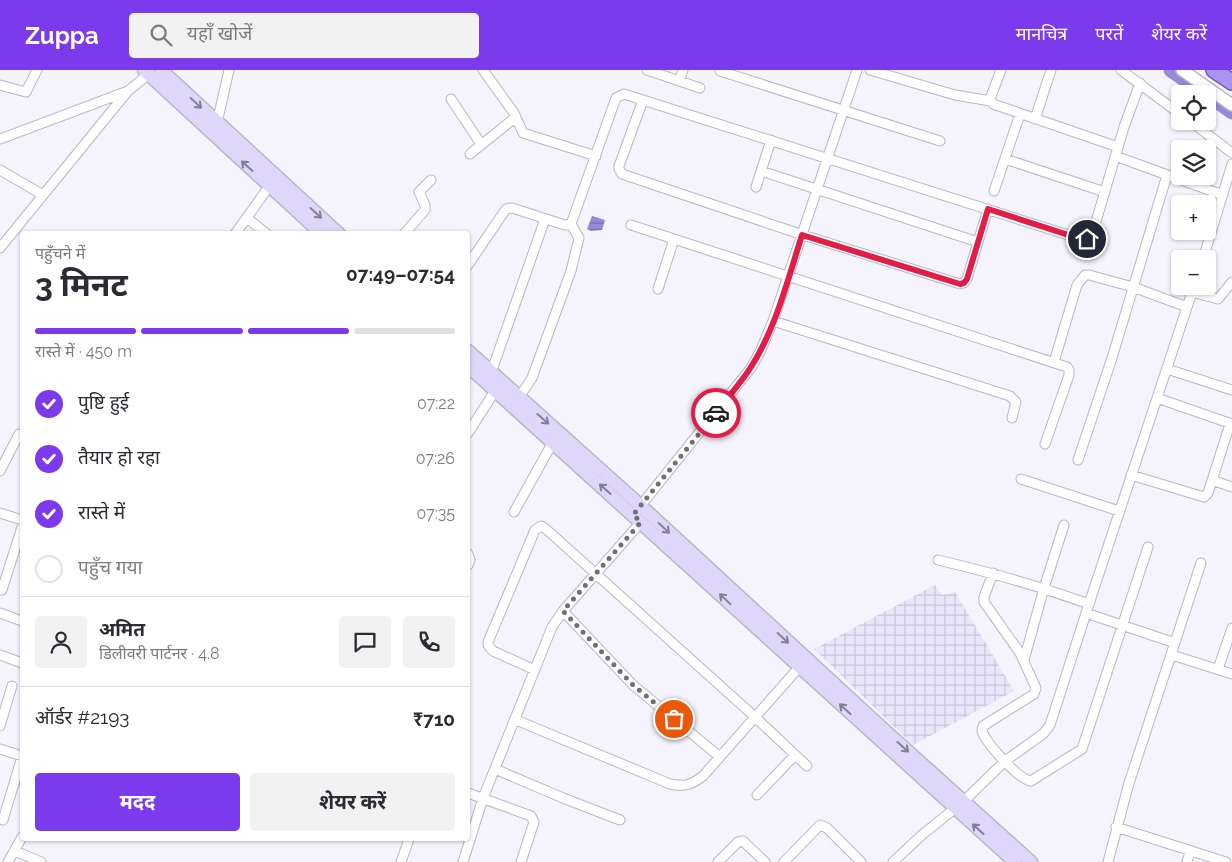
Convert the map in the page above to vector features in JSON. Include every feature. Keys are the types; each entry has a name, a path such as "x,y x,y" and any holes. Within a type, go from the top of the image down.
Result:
{"highway":[{"path":"1214,70 1232,82"}],"main road":[{"path":"151,71 217,123 319,231"},
{"path":"151,71 273,182 334,231"},
{"path":"470,353 491,373 515,402 553,442 638,514"},
{"path":"470,368 495,391 515,402 803,663 959,805 1015,862"},
{"path":"959,805 1031,862"}],"street":[{"path":"0,85 26,92 37,70"},
{"path":"217,123 229,70"},
{"path":"483,70 516,117 521,131 526,135 596,156"},
{"path":"647,70 700,88"},
{"path":"679,81 683,70"},
{"path":"470,840 483,798 516,720 548,636 563,611 595,574 638,514 751,368 760,352 788,278 857,70"},
{"path":"870,70 955,95 991,101 994,104 1020,114 1118,147"},
{"path":"991,101 1001,70"},
{"path":"1035,119 1051,70"},
{"path":"1121,70 1171,107"},
{"path":"1182,70 1232,105"},
{"path":"0,248 128,91 151,71"},
{"path":"720,71 940,141"},
{"path":"515,402 532,378 570,271 579,238 571,224 616,98 624,94 1084,240 1092,235 1115,156 1140,83"},
{"path":"0,139 128,91"},
{"path":"451,99 481,144"},
{"path":"643,100 619,166 622,174 802,235 960,284 964,283 967,279 988,209"},
{"path":"994,191 1020,114"},
{"path":"470,154 516,117"},
{"path":"1202,130 1232,153"},
{"path":"756,187 771,140"},
{"path":"1115,156 1222,195"},
{"path":"1005,160 1105,192"},
{"path":"1205,250 1232,164"},
{"path":"0,170 43,195"},
{"path":"761,171 978,242"},
{"path":"1078,460 1112,358 1167,175"},
{"path":"407,231 424,212 424,205 419,192 431,180"},
{"path":"238,231 273,182"},
{"path":"470,262 506,209 512,208 565,225 571,224"},
{"path":"247,218 263,231"},
{"path":"491,373 545,219"},
{"path":"631,225 788,278 1067,367 1070,372 1045,444"},
{"path":"658,289 674,239"},
{"path":"1054,362 1080,280 1085,275 1133,287 1187,307"},
{"path":"1208,295 1218,299 1232,282"},
{"path":"893,862 916,840 959,805 1005,761 1042,734 1050,725 1191,295"},
{"path":"773,321 1010,396 1016,402 1012,418"},
{"path":"1167,369 1232,390"},
{"path":"470,430 495,391"},
{"path":"1132,475 1202,497 1207,494 1231,424 1157,398"},
{"path":"0,471 19,434"},
{"path":"514,512 553,442"},
{"path":"1021,479 1119,511"},
{"path":"1212,480 1232,487"},
{"path":"0,513 20,519"},
{"path":"1024,660 1064,525"},
{"path":"535,670 493,651 488,642 538,527 541,526 546,528 807,766"},
{"path":"2,590 20,533"},
{"path":"993,573 984,602 1024,660 1036,686 1034,694 982,728 983,734 1005,761 1026,780 1031,781 1082,749 1148,546"},
{"path":"938,560 1044,588 1123,625 1175,643"},
{"path":"1108,862 1129,783 1202,564"},
{"path":"563,611 633,685 720,757"},
{"path":"0,613 20,620"},
{"path":"1218,670 1232,628"},
{"path":"0,655 20,662"},
{"path":"1172,655 1232,674"},
{"path":"516,720 670,784 682,786 697,781 803,663"},
{"path":"0,726 12,686"},
{"path":"0,749 20,756"},
{"path":"757,795 795,755"},
{"path":"3,820 20,764"},
{"path":"495,769 620,820"},
{"path":"470,794 534,818 521,862"},
{"path":"785,862 820,825 827,828 861,862"},
{"path":"1116,827 1226,862"},
{"path":"8,862 20,840"},
{"path":"401,862 408,841"},
{"path":"463,862 470,841"},
{"path":"718,862 738,842 743,841 765,862"},
{"path":"15,851 41,862"},
{"path":"1187,862 1190,852"}],"shaded area":[{"path":"592,216 605,220 602,230 591,231 587,229"},
{"path":"935,585 942,595 955,592 1014,691 913,745 814,649"}],"waterway":[{"path":"1171,70 1193,85"},
{"path":"1216,101 1232,112"}],"way so far":[{"path":"674,719 633,685 563,611 641,522 633,515 716,413"}],"route":[{"path":"716,413 751,368 760,352 773,321 802,235 960,284 964,283 967,279 988,209 1084,240 1087,239"}]}
